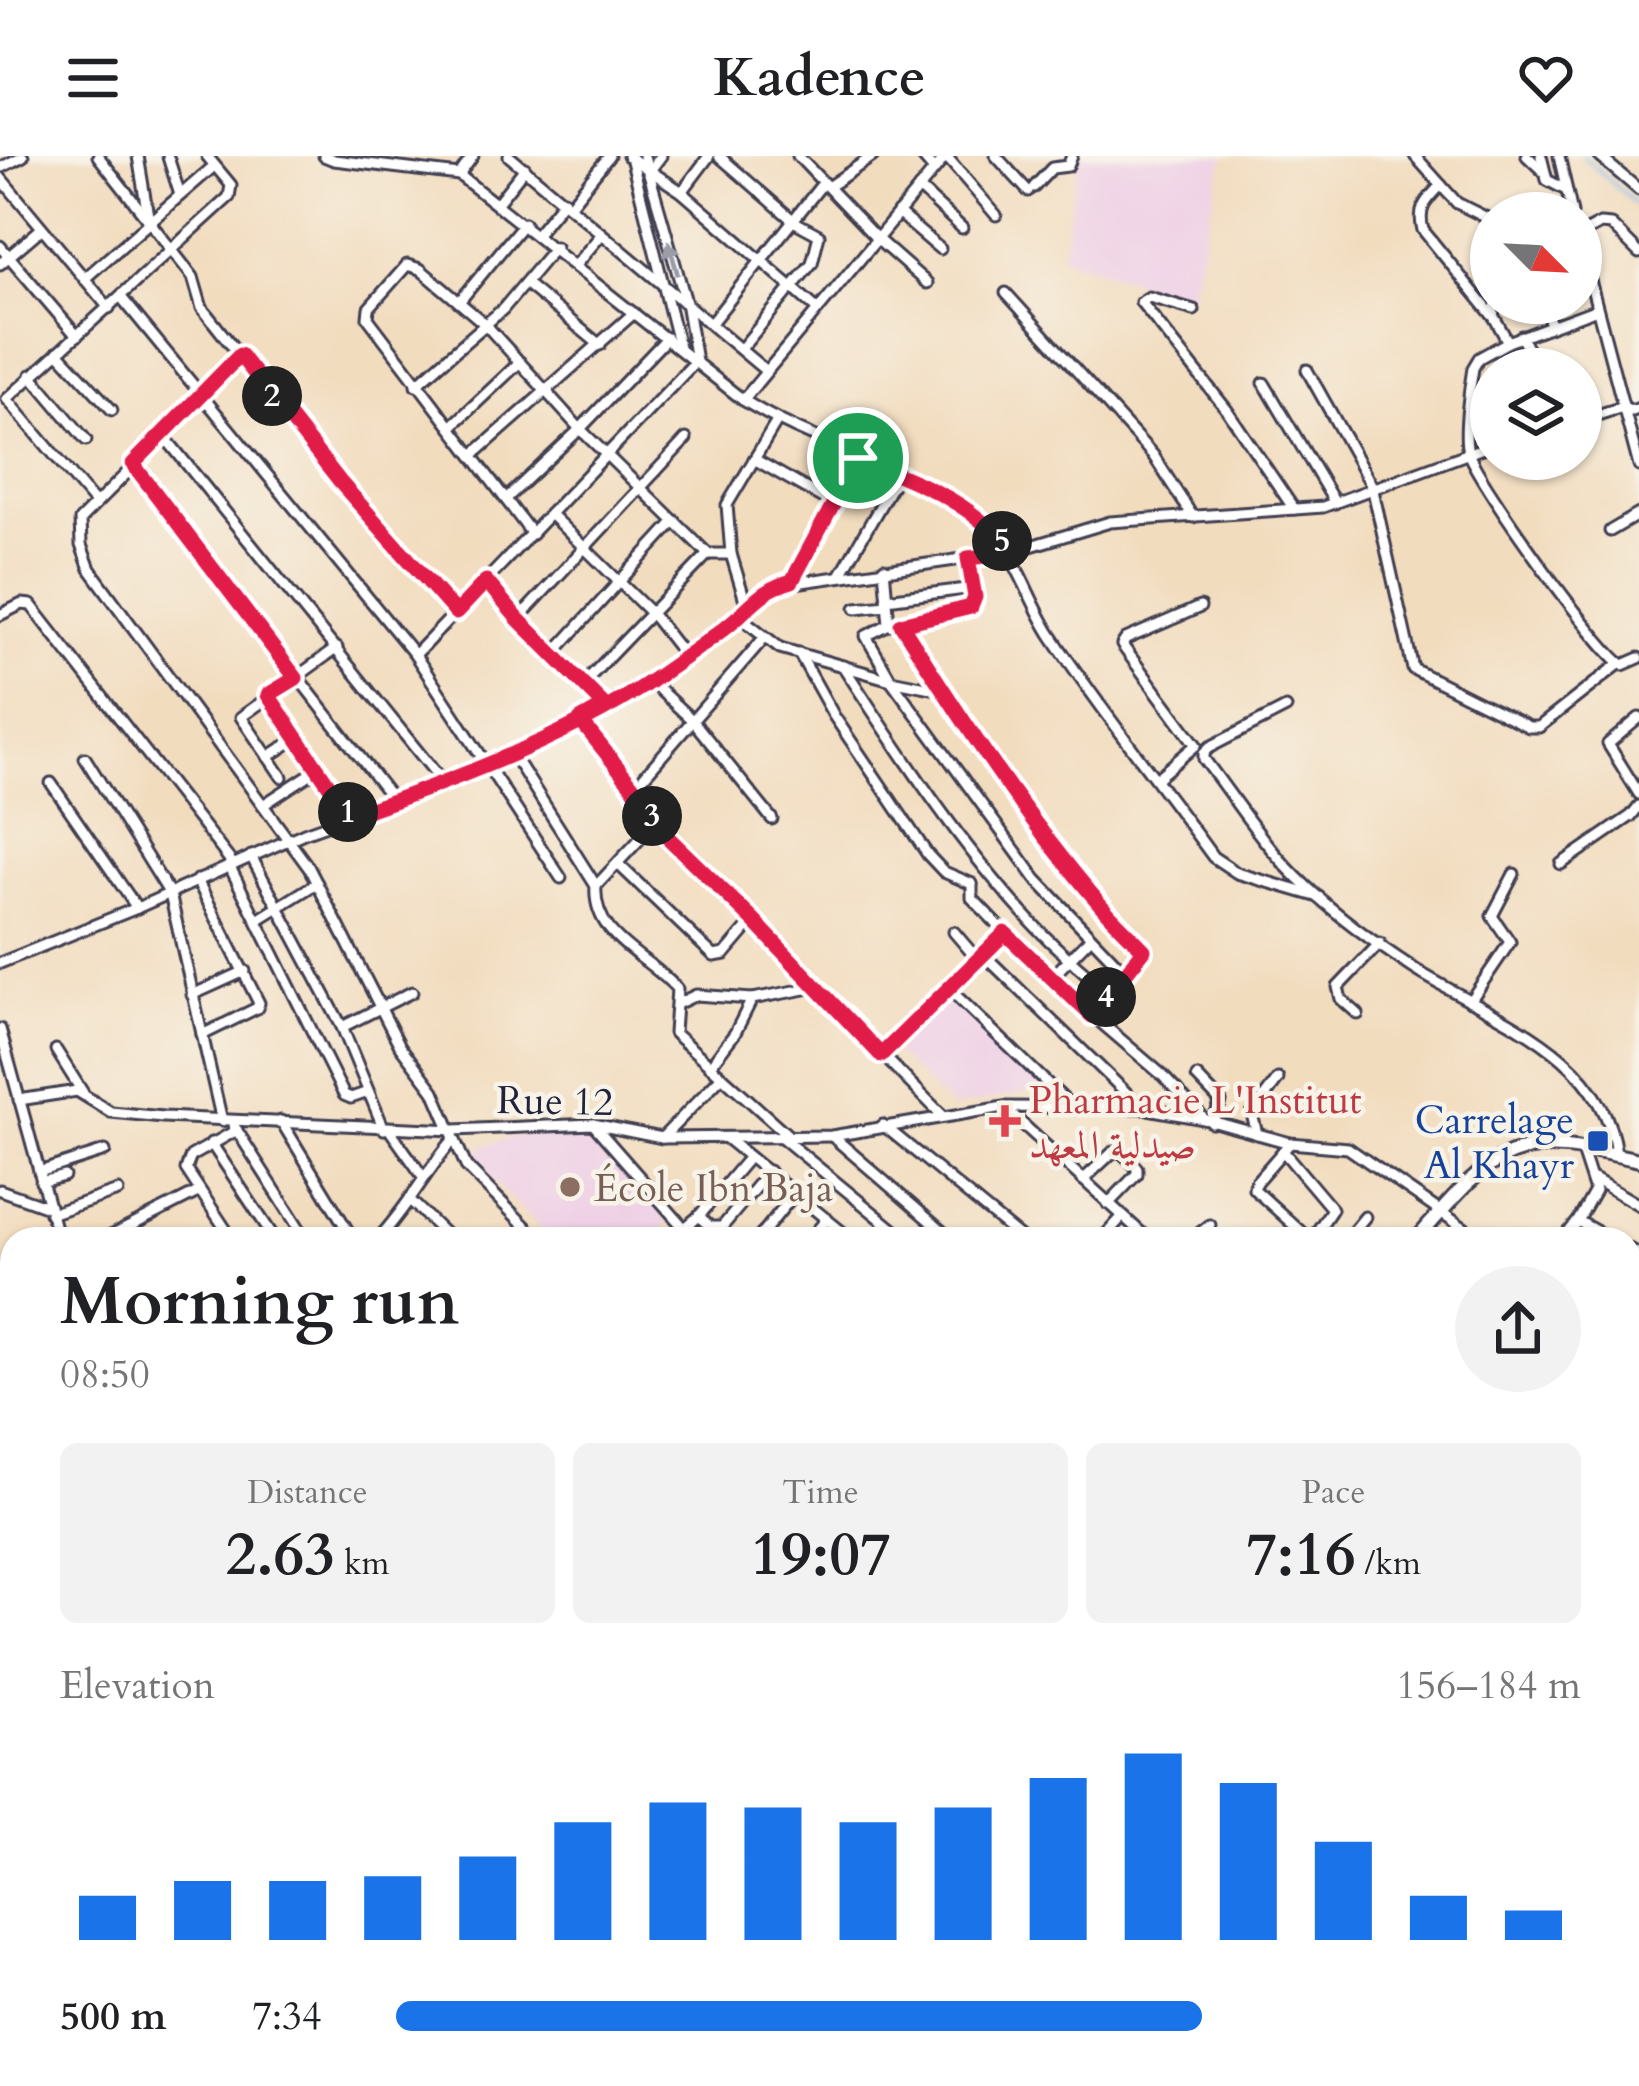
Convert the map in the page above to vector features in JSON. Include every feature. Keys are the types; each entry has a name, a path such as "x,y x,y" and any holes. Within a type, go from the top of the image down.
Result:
{"street":[{"path":"23,156 0,173 109,308"},
{"path":"98,156 173,249 196,283 202,308 340,482 456,613"},
{"path":"138,156 150,222"},
{"path":"167,156 180,195"},
{"path":"324,156 460,175 743,400 777,422 948,497 973,514 1011,553 1052,636 1213,857 1224,867 1319,897"},
{"path":"460,175 473,156"},
{"path":"509,156 766,370"},
{"path":"538,233 609,156"},
{"path":"644,156 686,302 696,361"},
{"path":"648,172 662,156"},
{"path":"682,192 709,156"},
{"path":"719,156 819,238 812,263 741,349"},
{"path":"798,156 877,239 927,283"},
{"path":"711,323 825,185 873,156"},
{"path":"922,156 934,170"},
{"path":"743,400 946,156 996,215"},
{"path":"996,156 1031,189 1052,167"},
{"path":"1042,156 1052,167 1066,168 1072,156"},
{"path":"1415,156 1470,211"},
{"path":"1527,156 1545,173"},
{"path":"1541,156 1550,183 1567,190"},
{"path":"1559,156 1567,190"},
{"path":"1599,156 1639,190"},
{"path":"630,157 682,192 818,310"},
{"path":"630,157 679,347"},
{"path":"84,279 180,195 211,161 231,185 231,194 8,398 8,404 95,503"},
{"path":"498,202 525,169"},
{"path":"1441,185 1419,214 1424,230 1470,288"},
{"path":"920,188 962,228"},
{"path":"898,213 940,249"},
{"path":"459,302 524,223"},
{"path":"1602,224 1611,225 1639,253"},
{"path":"4,260 41,229"},
{"path":"577,264 602,234"},
{"path":"0,246 4,260 76,336"},
{"path":"416,386 487,325 555,247"},
{"path":"532,534 370,323 369,308 400,270 412,264 487,325 580,429 708,554 731,554"},
{"path":"526,284 600,345"},
{"path":"1006,293 1153,455 1193,517"},
{"path":"121,297 415,655 561,878"},
{"path":"1194,310 1149,297 1141,302 1227,410 1294,509"},
{"path":"474,454 634,313"},
{"path":"1497,324 1508,342"},
{"path":"1557,324 1479,358 1473,368 1468,452 1542,566 1619,664"},
{"path":"1602,324 1639,466"},
{"path":"1521,336 1527,348"},
{"path":"507,498 667,338"},
{"path":"58,352 112,410"},
{"path":"240,355 80,520 78,530 90,569 288,840 316,883 400,1046 434,1091 473,1174 526,1227"},
{"path":"415,655 696,361"},
{"path":"451,428 520,362"},
{"path":"1307,370 1372,486 1413,669 1529,727 1539,727 1619,664 1629,665 1639,658"},
{"path":"31,375 86,440"},
{"path":"1264,383 1335,503"},
{"path":"1602,414 1639,408"},
{"path":"777,422 727,505 743,611 764,638 799,653 943,690"},
{"path":"164,436 442,780"},
{"path":"518,619 686,440"},
{"path":"0,963 288,840 512,753 650,681 762,592 792,581 1011,553 1110,523 1335,503 1468,452"},
{"path":"792,581 858,458"},
{"path":"754,459 835,506"},
{"path":"133,464 394,801"},
{"path":"841,574 898,475"},
{"path":"550,514 651,613 684,655"},
{"path":"1610,530 1639,514"},
{"path":"553,654 675,521"},
{"path":"584,684 708,554"},
{"path":"968,558 975,600 966,609 870,631 866,639 1036,879 1124,974"},
{"path":"884,568 886,602 895,624 1100,904 1144,950 1092,1016"},
{"path":"486,581 605,706"},
{"path":"856,608 974,589"},
{"path":"0,616 22,604 32,606 231,865 344,1095 351,1098 368,1092"},
{"path":"1157,778 1196,745 1122,645 1126,639 1200,607"},
{"path":"634,788 764,638"},
{"path":"282,777 240,719 337,648"},
{"path":"799,653 834,716 928,855 955,880 972,884"},
{"path":"843,666 987,872 1037,929 1108,994"},
{"path":"650,681 693,721 772,819"},
{"path":"268,695 350,816"},
{"path":"1286,708 1210,747 1203,756 1276,852 1319,897 1412,968 1545,1045 1579,1073 1606,1119 1616,1154"},
{"path":"1639,718 1608,744 1639,794"},
{"path":"580,720 634,788 654,824 942,1115"},
{"path":"268,758 297,738"},
{"path":"512,753 596,886 603,924 675,985 680,1003 672,1024 674,1034 890,1227"},
{"path":"86,758 170,894 202,1035 230,1124 298,1227"},
{"path":"262,805 318,769"},
{"path":"51,783 137,908"},
{"path":"1561,865 1639,806"},
{"path":"596,886 654,824"},
{"path":"251,856 342,1027 387,1129 424,1178"},
{"path":"618,864 714,956 725,954 754,921"},
{"path":"972,884 987,872"},
{"path":"1470,1001 1510,942 1492,916 1514,874"},
{"path":"197,880 245,971 258,1007 202,1035"},
{"path":"259,919 316,883"},
{"path":"972,884 972,898 1050,980 1162,1074 1208,1121 1221,1102 1197,1077"},
{"path":"954,932 1142,1108"},
{"path":"881,1055 1005,933"},
{"path":"1050,980 1089,939"},
{"path":"1358,1014 1341,999 1338,987 1380,943"},
{"path":"192,995 245,971"},
{"path":"680,1003 696,995 752,999 817,987"},
{"path":"947,987 1075,1109"},
{"path":"342,1027 412,992"},
{"path":"710,1066 735,1034 752,999"},
{"path":"0,1029 54,1227"},
{"path":"56,1051 83,1093"},
{"path":"662,1138 722,1076"},
{"path":"1257,1134 1252,1114 1278,1079"},
{"path":"20,1100 70,1090 83,1093"},
{"name":"Rue 12","path":"83,1093 103,1109 230,1124 280,1121 454,1135 593,1124 662,1138 832,1136 1004,1107 1142,1108 1257,1134 1287,1147 1348,1148 1463,1227"},
{"path":"1004,1107 1134,1227"},
{"path":"280,1121 346,1227"},
{"path":"223,1227 186,1172 191,1156 230,1124"},
{"path":"593,1124 683,1227"},
{"path":"883,1125 1007,1227"},
{"path":"388,1227 454,1135"},
{"path":"832,1136 936,1227"},
{"path":"726,1138 837,1227"},
{"path":"212,1143 267,1227"},
{"path":"1427,1227 1469,1181 1505,1154 1528,1145 1639,1160"},
{"path":"1297,1227 1254,1189 1287,1147 1332,1209 1319,1227"},
{"path":"40,1177 105,1151"},
{"path":"1083,1180 1121,1151 1138,1172 1108,1204"},
{"path":"1573,1227 1593,1200 1594,1179 1582,1151"},
{"path":"685,1227 749,1157"},
{"path":"722,1227 769,1171"},
{"path":"40,1177 64,1175"},
{"path":"1594,1179 1639,1205"},
{"path":"0,1190 49,1210 118,1191"},
{"path":"129,1227 198,1192"},
{"path":"768,1227 796,1193"},
{"path":"411,1201 434,1227"},
{"path":"699,1216 709,1227"},
{"path":"914,1227 923,1217"},
{"path":"1113,1227 1123,1217"},
{"path":"1357,1227 1365,1217"},
{"path":"820,1227 827,1219"},
{"path":"1578,1222 1587,1227"}],"shaded area":[{"path":"1079,156 1224,156 1189,299 1062,256"},
{"path":"947,990 1045,1089 951,1108 892,1050"},
{"name":"École Ibn Baja","path":"594,1132 666,1215 665,1227 539,1227 471,1158 483,1146 523,1134"}],"waterway":[{"path":"1583,156 1639,207"}],"place":[{"name":"Pharmacie L'Institut صيدلية المعهد","path":"1005,1121"},
{"name":"Carrelage Al Khayr","path":"1598,1141"},
{"name":"École Ibn Baja","path":"570,1187"}],"route":[{"path":"858,458 792,581 762,592 739,616 650,681 580,720 501,758 350,816 268,695 296,678 133,464 240,355 340,482 456,613 486,581 605,706 580,720 634,788 654,824 881,1055 1005,933 1092,1016 1144,950 1100,904 1036,821 901,624 971,607 975,597 968,558 1011,553 973,514 948,497 858,458"}]}
